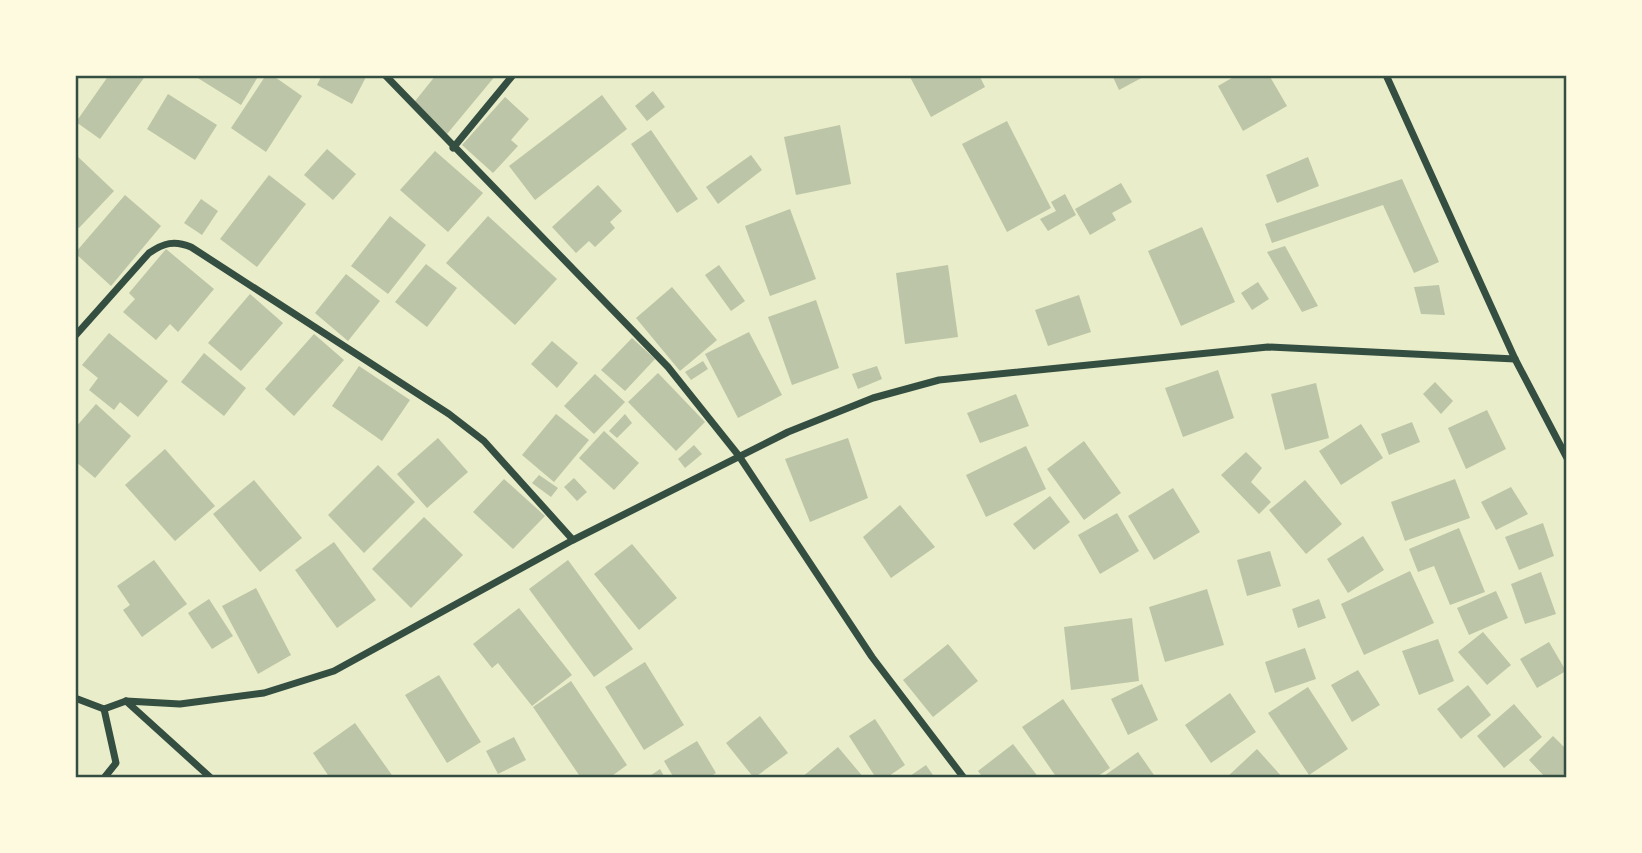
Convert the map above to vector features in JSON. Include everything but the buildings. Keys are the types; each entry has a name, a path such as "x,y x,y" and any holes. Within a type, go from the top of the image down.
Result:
{"street":[{"path":"386,75 453,148 668,367 739,456 872,657 964,778"},
{"path":"453,148 513,75"},
{"path":"1386,75 1515,359 1567,458"},
{"path":"75,336 149,253 162,244 178,241 449,414 484,441 573,540"},
{"path":"75,698 104,709 126,701 180,704 264,693 334,671 573,540 739,456 873,398 939,380 1268,347 1515,359"},
{"path":"126,701 211,778"},
{"path":"104,709 116,763 104,778"}]}
